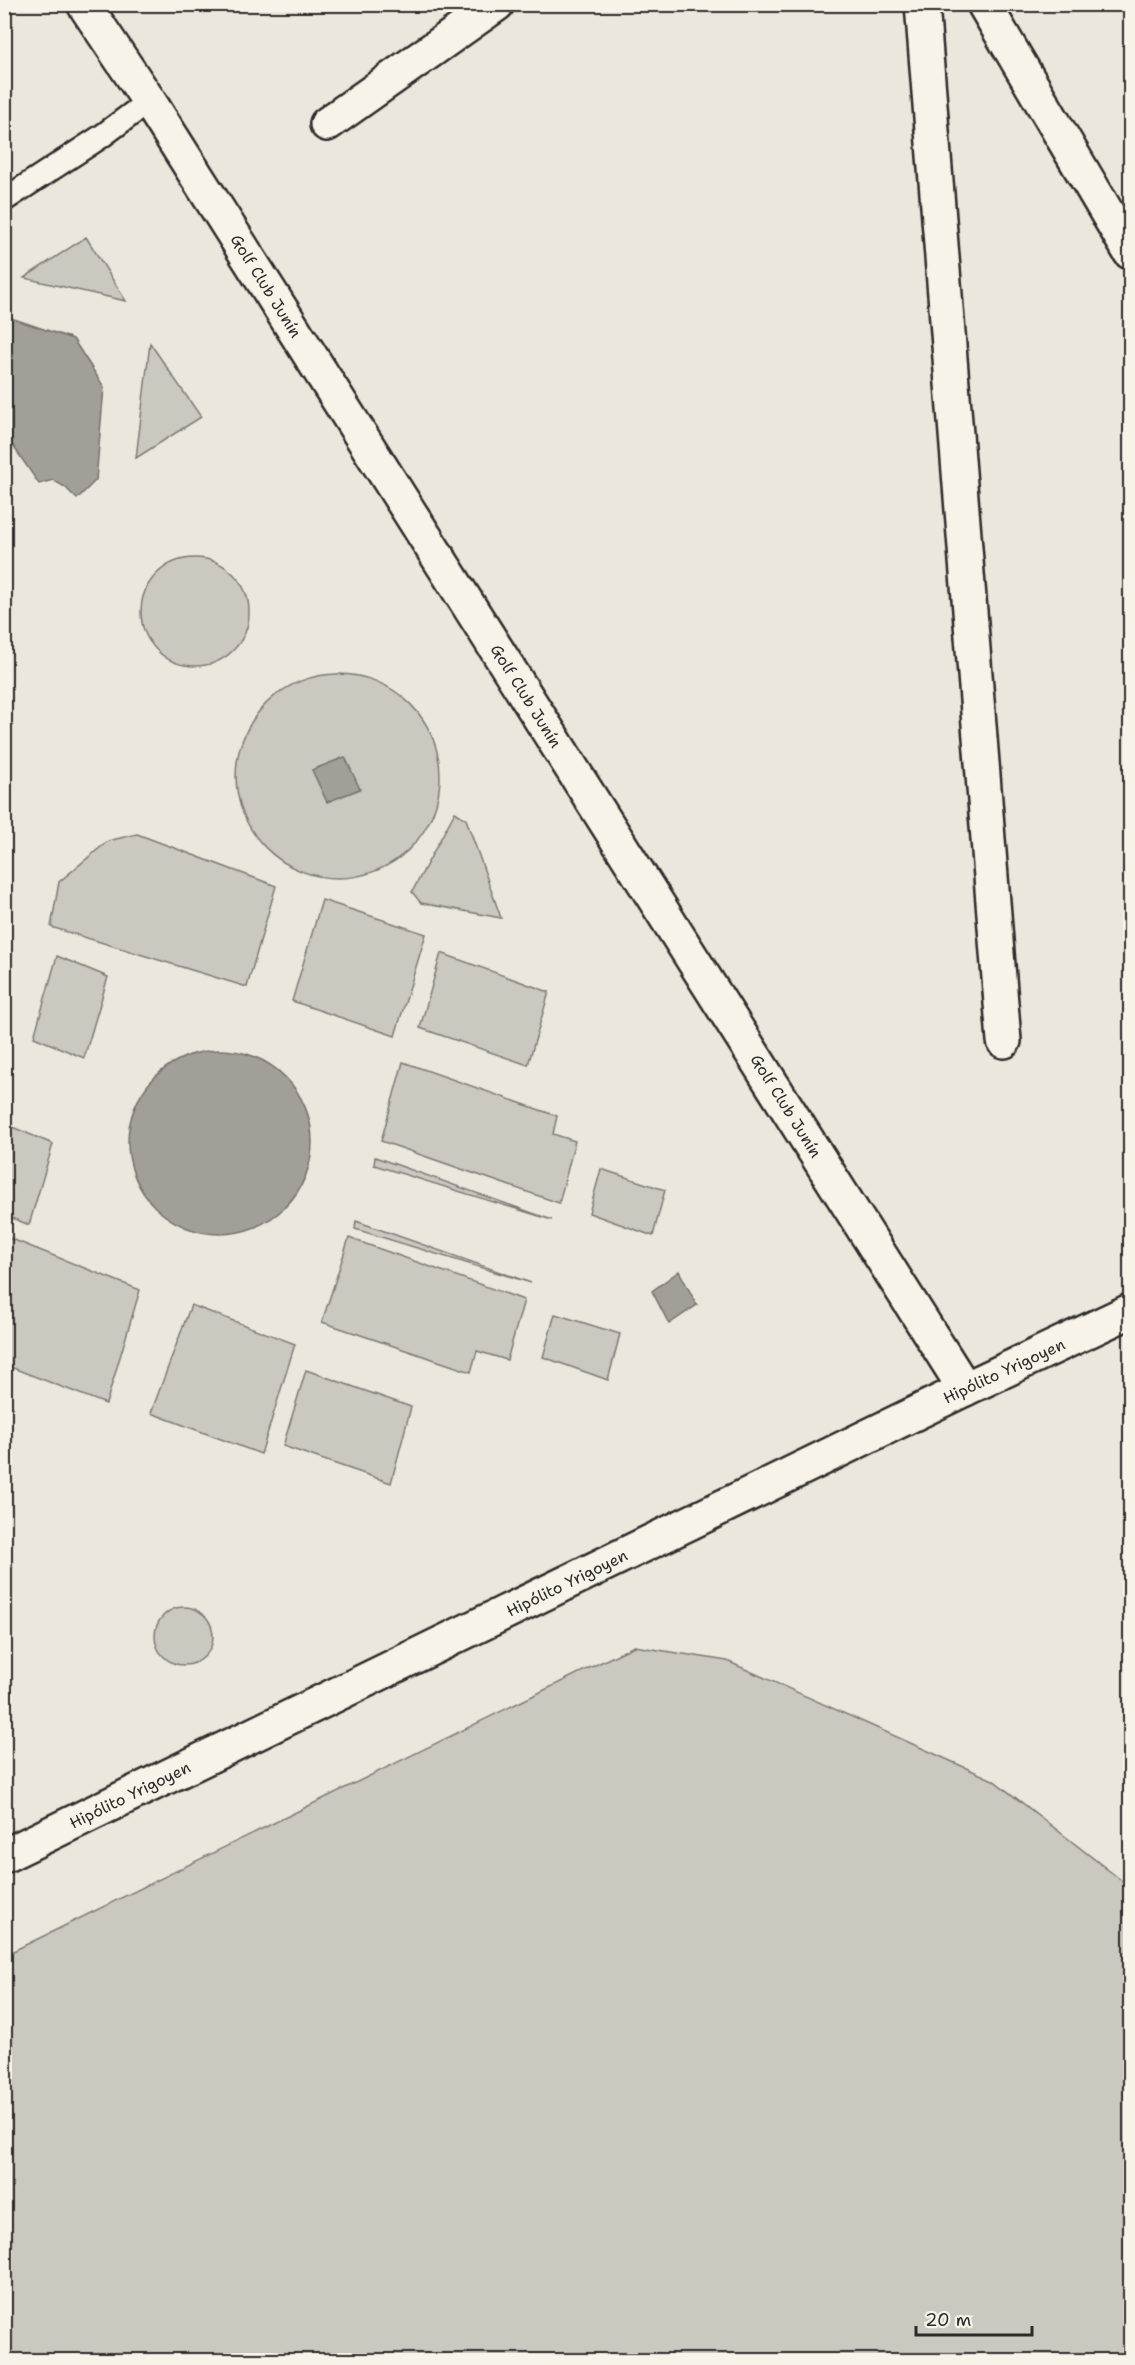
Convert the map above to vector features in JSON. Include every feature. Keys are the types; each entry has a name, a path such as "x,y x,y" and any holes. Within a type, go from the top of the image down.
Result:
{"street":[{"name":"Golf Club Junín","path":"84,4 149,101 965,1389"},
{"path":"327,124 497,4"},
{"path":"922,4 1004,1041"},
{"path":"984,4 1131,252"},
{"name":"Hipólito Yrigoyen","path":"4,1856 965,1389 1131,1311"}],"lane":[{"path":"4,200 102,136 149,101"}],"shaded area":[{"path":"86,237 126,301 24,278"},
{"path":"5,316 73,339 104,387 96,480 77,499 65,487 53,480 39,484 5,434"},
{"path":"150,343 201,417 136,458"},
{"path":"195,558 216,562 233,574 245,591 249,612 245,633 233,650 216,662 195,666 174,662 157,650 145,633 141,612 145,591 157,574 174,562"},
{"path":"338,674 368,678 386,686 403,697 417,711 436,746 440,776 436,806 428,824 417,841 403,855 368,874 338,878 308,874 290,866 273,855 259,841 240,806 236,776 240,746 248,728 259,711 273,697 308,678"},
{"path":"345,757 360,789 327,802 312,770"},
{"path":"455,812 466,819 501,918 421,903 412,892"},
{"path":"137,834 276,886 247,987 51,927 59,882 108,841"},
{"path":"322,900 426,934 395,1036 292,1001"},
{"path":"441,953 549,992 528,1065 420,1028"},
{"path":"57,956 108,977 84,1058 34,1037"},
{"path":"220,1050 255,1057 285,1077 305,1107 312,1142 305,1177 285,1207 255,1227 220,1234 185,1227 155,1207 135,1177 128,1142 135,1107 155,1077 185,1057"},
{"path":"403,1062 557,1116 553,1134 575,1141 559,1203 381,1141"},
{"path":"5,1124 53,1144 29,1225 5,1215"},
{"path":"375,1157 552,1220 374,1165"},
{"path":"601,1169 665,1190 653,1236 589,1213"},
{"path":"356,1221 531,1283 355,1229"},
{"path":"4,1236 140,1290 106,1404 5,1365"},
{"path":"349,1238 524,1300 507,1360 477,1351 471,1372 322,1322"},
{"path":"679,1271 697,1305 669,1324 652,1291"},
{"path":"191,1305 295,1344 261,1454 151,1413"},
{"path":"555,1314 620,1334 608,1380 543,1357"},
{"path":"306,1370 411,1407 391,1483 283,1446"},
{"path":"178,1607 190,1607 205,1615 213,1630 213,1642 205,1657 190,1665 178,1665 163,1657 155,1642 155,1630 163,1615"},
{"path":"634,1646 727,1661 993,1780 1130,1887 1130,2360 5,2360 5,1955"}]}
